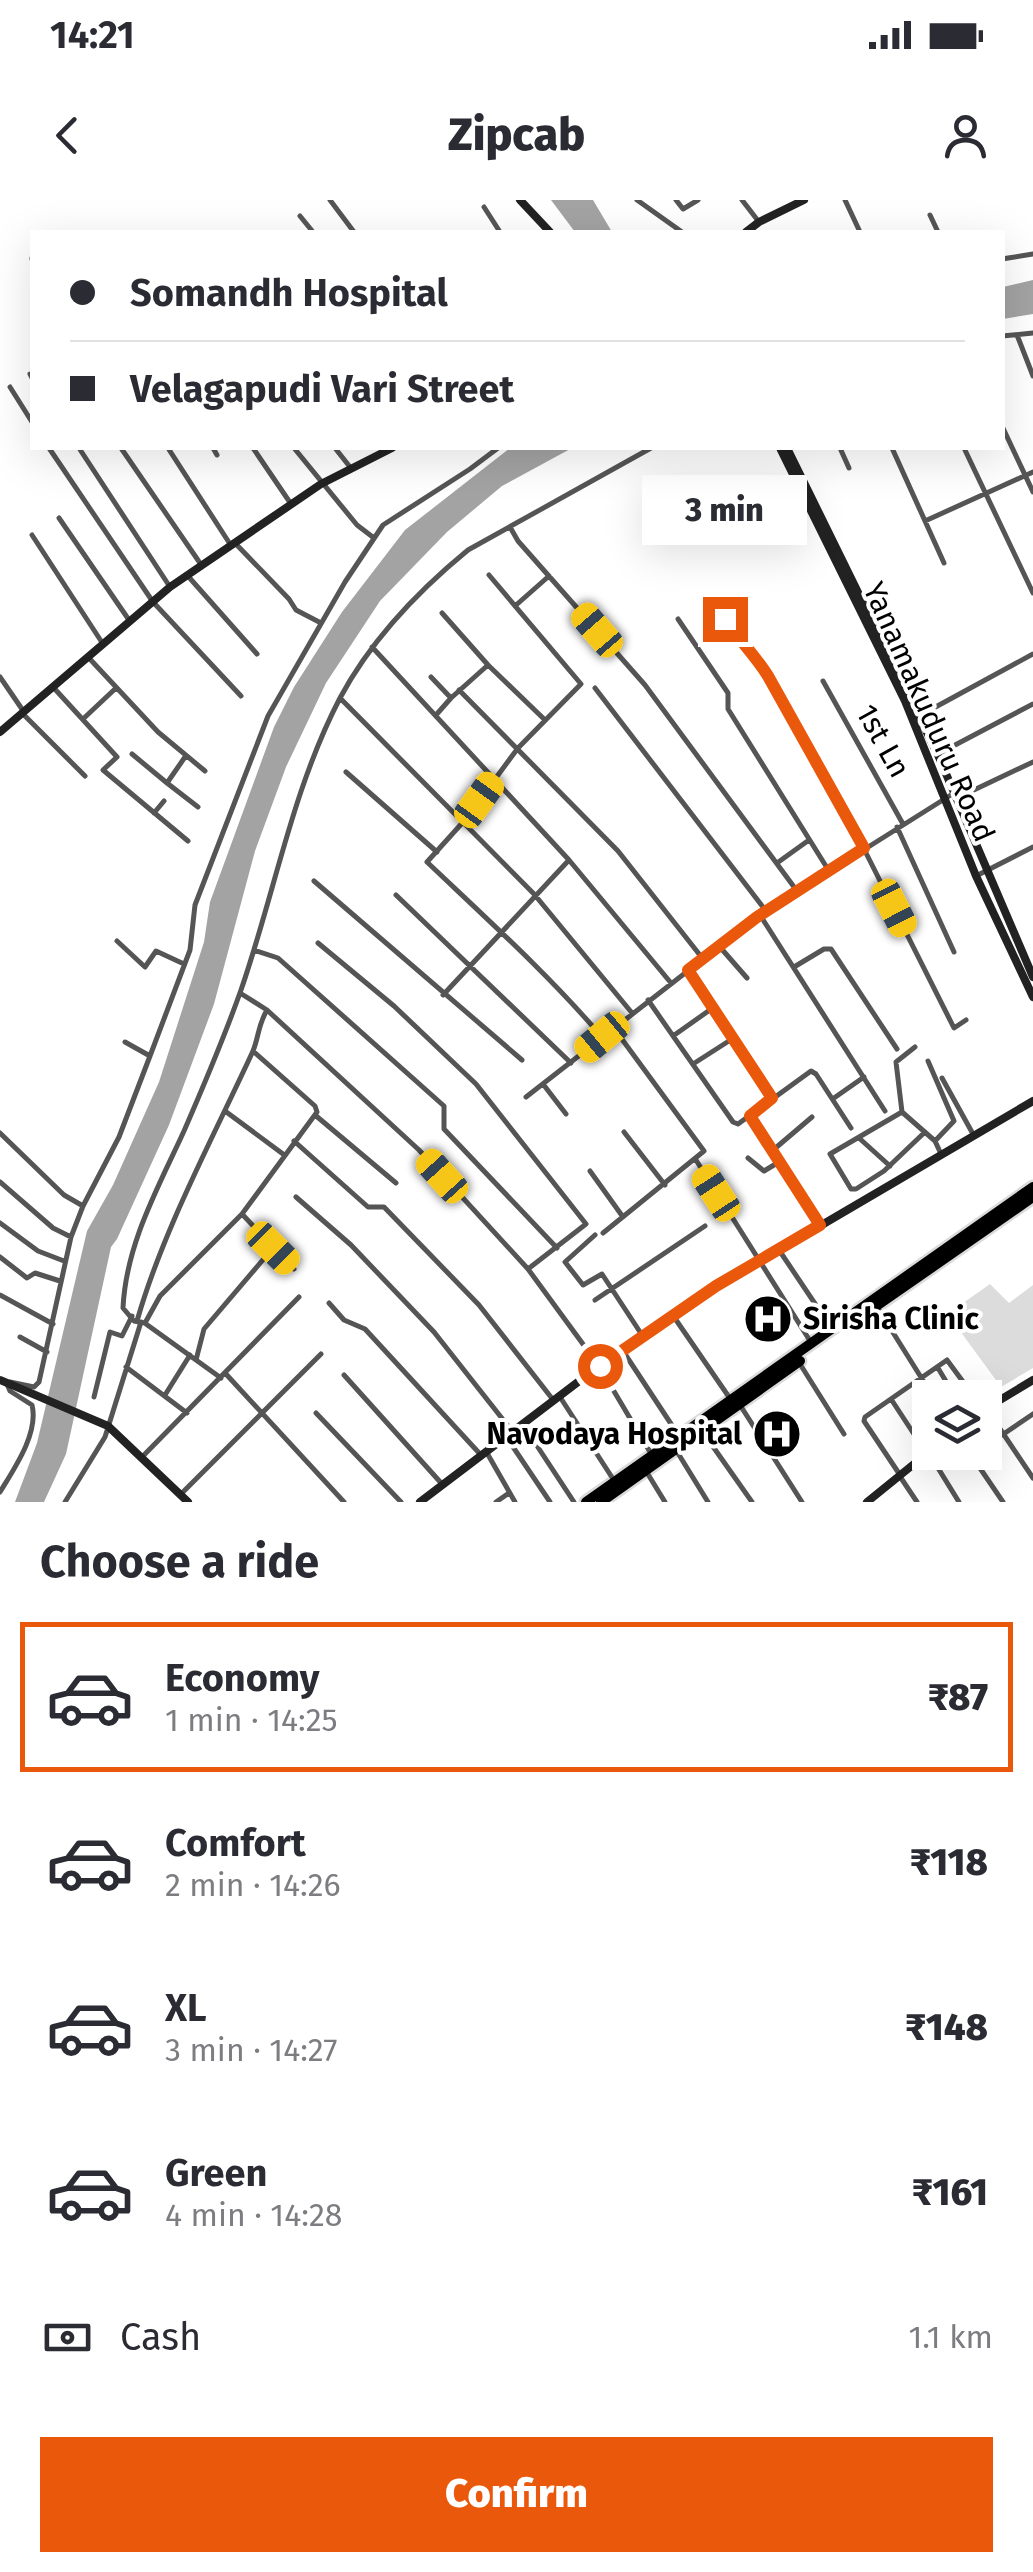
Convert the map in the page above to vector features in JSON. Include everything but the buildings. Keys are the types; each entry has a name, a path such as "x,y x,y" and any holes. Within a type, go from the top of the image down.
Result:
{"highway":[{"path":"609,1500 679,1436 798,1362 1033,1187"},
{"path":"654,1459 676,1450 812,1344 1033,1197"},
{"path":"586,1502 614,1482 644,1468"}],"street":[{"path":"330,200 352,230"},
{"path":"520,200 548,230"},
{"path":"637,200 679,230"},
{"path":"676,200 686,209 698,200"},
{"path":"742,200 759,222"},
{"path":"845,200 859,230"},
{"path":"749,230 798,201"},
{"path":"484,207 499,230"},
{"path":"930,215 937,230"},
{"path":"300,216 310,230"},
{"path":"1005,259 1033,254"},
{"path":"1005,336 1033,334"},
{"path":"1017,335 1033,376"},
{"path":"10,387 30,419"},
{"path":"1005,433 1033,492"},
{"path":"50,450 153,602 241,696"},
{"path":"80,450 170,586"},
{"path":"122,450 202,566"},
{"path":"169,450 232,543 296,610 321,623"},
{"path":"214,450 218,455"},
{"path":"254,450 291,504"},
{"path":"296,450 357,525 374,538"},
{"path":"337,450 350,467"},
{"path":"4,1382 14,1380 37,1386 70,1237 119,1137 190,950 195,904 256,742 321,623 374,538 394,517 495,450"},
{"path":"344,1502 223,1375 125,1314 132,1248 240,993 294,806 315,749 340,698 372,647 468,550 647,450"},
{"name":"Yanamakuduru Road","path":"785,450 938,754 976,876 1033,997"},
{"name":"Yanamakuduru Road","path":"785,450 1032,972"},
{"path":"841,450 849,468"},
{"path":"893,450 944,563"},
{"path":"965,450 1033,593"},
{"path":"0,732 170,586 375,451"},
{"path":"925,521 1033,472"},
{"path":"60,518 129,620"},
{"path":"510,527 645,685 797,891"},
{"path":"32,535 103,644"},
{"path":"188,575 257,654"},
{"path":"489,575 581,684 518,748 464,821 427,862 499,934 554,981 602,1037"},
{"path":"515,606 549,576"},
{"path":"712,600 740,641 754,653 864,848 954,1028 966,1020"},
{"path":"442,613 545,720"},
{"path":"678,619 726,689 728,709 828,871"},
{"path":"372,647 569,860 671,983"},
{"path":"919,716 1033,654"},
{"path":"88,657 205,772"},
{"path":"435,715 488,665"},
{"path":"0,677 23,712 84,776"},
{"path":"431,677 450,698"},
{"name":"1st Ln","path":"823,681 900,826 954,952"},
{"path":"54,686 117,756 103,770 188,840"},
{"path":"84,719 116,688"},
{"path":"595,688 763,913 885,1111"},
{"path":"459,690 618,850 703,959"},
{"path":"340,698 534,894 632,1013"},
{"path":"938,754 1033,704"},
{"path":"132,754 198,807"},
{"path":"167,783 186,757"},
{"path":"526,1097 763,913 952,796 1033,762"},
{"path":"346,772 436,852"},
{"path":"154,813 164,801"},
{"path":"777,863 810,840"},
{"path":"976,876 1033,847"},
{"path":"443,994 569,860"},
{"path":"314,880 522,1060"},
{"path":"396,895 571,1063"},
{"path":"117,941 145,967 154,952 184,964"},
{"path":"318,943 394,1006 494,1103 512,1134 586,1224 528,1270"},
{"path":"719,946 747,978"},
{"path":"794,967 831,949 898,1050"},
{"path":"254,950 278,958 444,1106 444,1129 557,1248"},
{"path":"688,970 772,1098"},
{"path":"240,993 267,1010 419,1150 528,1270 600,1366 654,1459"},
{"path":"648,1000 733,1122 738,1124 813,1071 851,1128"},
{"path":"674,1036 714,1007"},
{"path":"65,1502 97,1454 126,1367 149,1278 253,1051 256,1030 267,1010"},
{"path":"614,1026 704,1151 665,1186 564,1262 582,1284 602,1274 643,1337"},
{"path":"693,1064 732,1039"},
{"path":"125,1042 150,1056"},
{"path":"915,1047 896,1062 902,1112 936,1141 942,1154"},
{"path":"94,1397 110,1332 122,1336 139,1321 242,1214 315,1115 315,1106 253,1051"},
{"path":"928,1061 954,1121 936,1141"},
{"path":"833,1098 864,1077"},
{"path":"942,1078 974,1137"},
{"path":"543,1084 566,1114"},
{"path":"427,1500 508,1433 674,1316 760,1260 1033,1101"},
{"path":"226,1111 284,1154"},
{"path":"902,1112 830,1154 848,1186 856,1190 887,1168 925,1132"},
{"path":"315,1115 396,1183"},
{"path":"750,1116 820,1225"},
{"path":"772,1151 812,1117"},
{"path":"624,1132 665,1186"},
{"path":"0,1133 64,1195 82,1206"},
{"path":"858,1137 887,1168 892,1184"},
{"path":"294,1141 368,1207 384,1207 478,1304 557,1399 614,1482"},
{"path":"748,1158 764,1171 780,1162"},
{"path":"696,1160 812,1344"},
{"path":"590,1172 623,1218"},
{"path":"0,1182 53,1228 70,1237"},
{"path":"296,1198 351,1245 434,1332 508,1433 550,1502"},
{"path":"242,1214 294,1269"},
{"path":"0,1223 38,1251 64,1261"},
{"path":"595,1300 705,1226"},
{"path":"165,1395 193,1358 204,1329 273,1248"},
{"path":"779,1250 833,1330"},
{"path":"0,1258 29,1278 35,1273 60,1281"},
{"path":"0,1295 53,1324"},
{"path":"143,1456 299,1297"},
{"path":"328,1303 344,1320 362,1326 483,1452 515,1502"},
{"path":"877,1306 922,1378"},
{"path":"674,1316 802,1502"},
{"path":"20,1337 47,1352"},
{"path":"623,1350 679,1436"},
{"path":"181,1494 320,1354"},
{"path":"917,1502 864,1419 950,1361 963,1380"},
{"path":"798,1362 844,1434"},
{"path":"126,1367 187,1412"},
{"path":"938,1368 945,1380"},
{"path":"344,1375 442,1484"},
{"path":"1002,1398 1033,1380"},
{"path":"4,1382 108,1426 188,1502"},
{"path":"0,1492 20,1457 34,1410 4,1382"},
{"path":"891,1399 912,1428"},
{"path":"316,1413 402,1502"},
{"path":"1033,1414 1002,1435 1033,1478"},
{"path":"522,1423 574,1502"},
{"path":"702,1431 752,1502"},
{"path":"676,1450 708,1502"},
{"path":"644,1468 666,1502"},
{"path":"869,1502 912,1468"},
{"path":"940,1470 959,1502"},
{"path":"981,1470 1003,1502"},
{"path":"0,1474 8,1478"},
{"path":"496,1502 509,1493"}],"shaded area":[{"path":"551,200 593,200 611,230 574,230"},
{"path":"1033,280 1033,314 1005,319 1005,287"},
{"path":"507,450 568,450 502,486 447,532 380,601 326,683 286,767 255,851 214,1004 169,1125 111,1247 66,1454 44,1502 15,1502 37,1443 87,1231 113,1185 159,1082 204,942 210,902 274,727 294,687 342,612 405,530"},
{"path":"990,1284 1009,1303 1033,1285 1033,1368 1002,1386 1002,1380 996,1380 960,1331 939,1320"}],"place":[{"name":"Sirisha Clinic","path":"768,1319"},
{"name":"Navodaya Hospital","path":"777,1434"}],"route":[{"path":"600,1366 716,1286 820,1225 750,1116 772,1098 688,970 757,917 864,848 768,676 725,619"}]}
